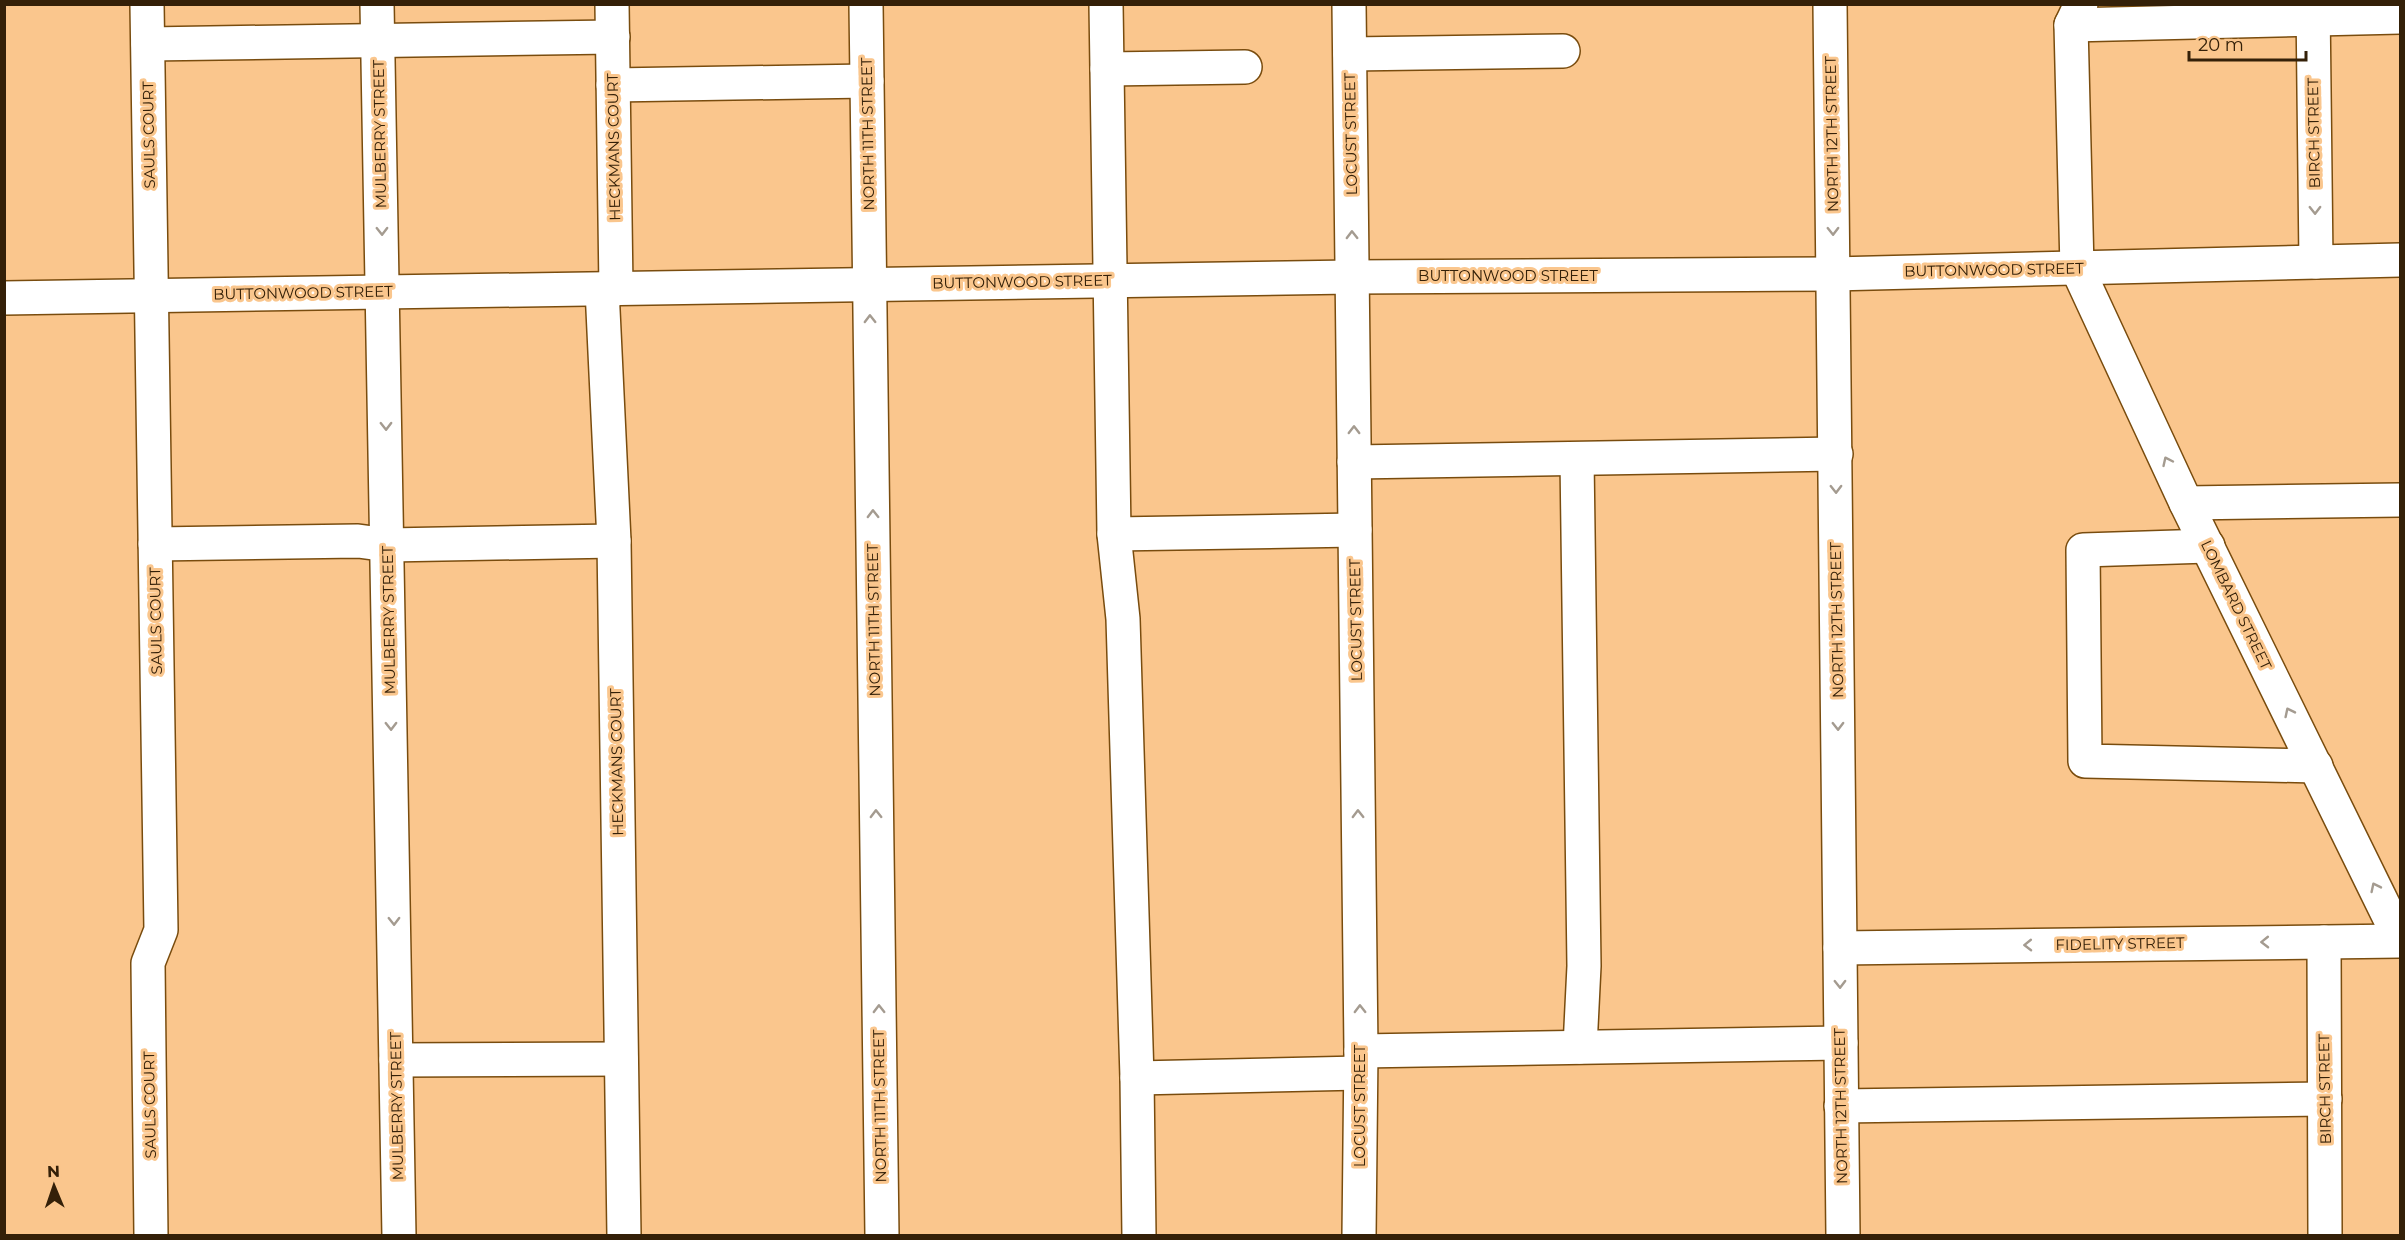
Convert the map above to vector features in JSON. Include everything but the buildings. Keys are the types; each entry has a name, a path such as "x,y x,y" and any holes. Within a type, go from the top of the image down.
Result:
{"street":[{"name":"SAULS COURT","path":"147,4 161,930 148,963 151,1236"},
{"name":"MULBERRY STREET","path":"377,4 384,292 399,1236"},
{"name":"HECKMANS COURT","path":"612,4 614,85 609,289 624,1236"},
{"name":"NORTH 11TH STREET","path":"866,4 882,1236"},
{"path":"1106,4 1112,280 1114,534 1123,619 1137,1078 1139,1236"},
{"name":"LOCUST STREET","path":"1349,4 1360,1062 1359,1236"},
{"name":"NORTH 12TH STREET","path":"1830,4 1843,1236"},
{"path":"2077,268 2076,15 2313,12 2400,17"},
{"name":"BIRCH STREET","path":"2313,12 2316,262"},
{"path":"148,44 613,37"},
{"path":"1350,54 1563,51"},
{"path":"1107,69 1245,67"},
{"path":"614,85 867,81"},
{"name":"BUTTONWOOD STREET","path":"4,298 1352,276 1833,274 2400,260"},
{"name":"LOMBARD STREET","path":"2077,268 2186,503 2400,940"},
{"path":"1354,462 1836,454"},
{"path":"1577,459 1584,966 1580,1047"},
{"path":"2186,503 2400,500"},
{"path":"1114,534 1355,530"},
{"path":"154,544 358,541 388,545 614,541"},
{"path":"2208,546 2083,550 2085,761 2316,766"},
{"name":"FIDELITY STREET","path":"1840,948 2400,940"},
{"name":"BIRCH STREET","path":"2324,942 2325,1236"},
{"path":"1137,1078 1580,1047 1841,1043"},
{"path":"396,1060 621,1059"},
{"path":"1841,1106 2325,1099"}]}
